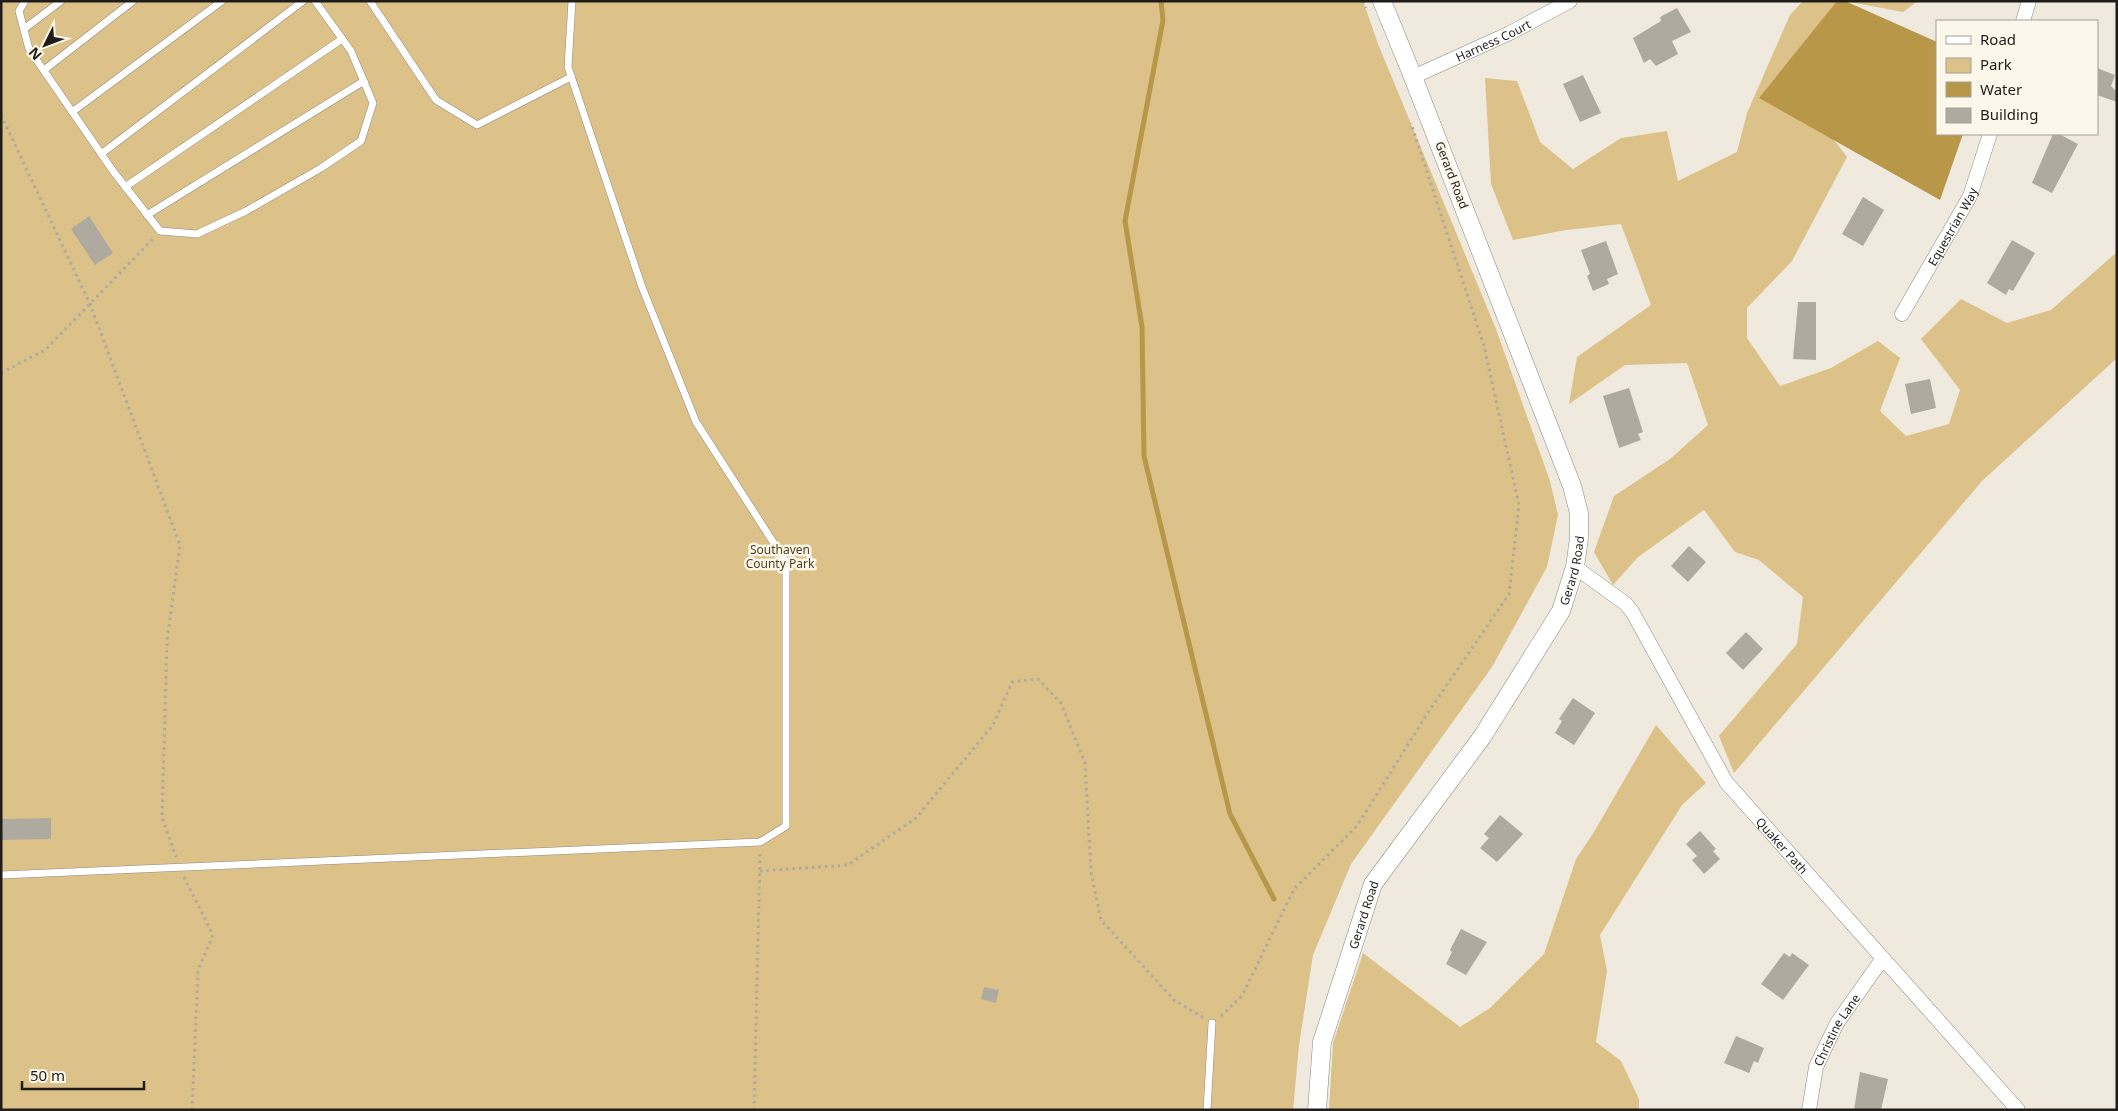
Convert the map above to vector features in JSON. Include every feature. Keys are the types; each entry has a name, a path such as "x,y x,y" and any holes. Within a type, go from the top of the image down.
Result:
{"street":[{"name":"Gerard Road","path":"1317,1110 1322,1042 1373,884 1482,737 1561,611 1575,567 1579,538 1579,513 1572,486 1382,1"},
{"name":"Harness Court","path":"1413,77 1510,33 1570,1"},
{"path":"2023,20 2029,1"},
{"name":"Equestrian Way","path":"1902,314 1970,196 1990,135"},
{"name":"Quaker Path","path":"1575,567 1629,608 1720,774 2018,1110"},
{"name":"Christine Lane","path":"1808,1110 1816,1067 1837,1023 1883,958"}],"lane":[{"path":"25,1 19,11 29,48 101,154 160,231 197,234 246,211 321,168 361,141 373,103 350,51 315,1"},
{"path":"24,29 60,1"},
{"path":"44,70 133,1"},
{"path":"72,112 222,1"},
{"path":"101,154 303,1"},
{"path":"370,1 436,100 477,125 571,77"},
{"path":"1,875 760,842 786,826 786,562 696,422 642,287 568,67 572,1"},
{"path":"126,187 342,39"},
{"path":"148,215 364,81"},
{"path":"1206,1110 1212,1023"}],"path":[{"path":"1363,1 1366,10"},
{"path":"1,115 90,304 180,546 167,640 162,817 180,867 213,935 198,970 192,1110"},
{"path":"760,871 848,865 916,818 993,726 1012,682 1038,679 1061,703 1085,763 1091,872 1101,920 1174,1000 1212,1023 1242,996 1294,889 1357,826 1429,711 1509,594 1519,505 1484,346 1410,120"},
{"path":"1,373 45,350 160,231"},
{"path":"754,1110 760,842"}],"green space":[{"name":"Southaven County Park","path":"1,1 1363,1 1378,44 1496,329 1550,481 1558,515 1547,567 1492,667 1351,864 1313,955 1299,1045 1293,1110 1,1110"},
{"path":"1803,1 1844,1 1825,128 1847,157 1792,261 1747,308 1747,338 1780,386 1831,368 1878,341 1900,358 1880,411 1906,436 1949,424 1960,390 1921,339 1961,299 2007,323 2051,310 2117,252 2117,358 1982,481 1734,773 1719,736 1797,644 1803,597 1759,560 1735,552 1704,510 1638,557 1613,585 1594,552 1614,496 1670,459 1708,425 1687,363 1625,365 1569,404 1577,357 1651,305 1621,224 1566,230 1513,240 1491,184 1485,78 1517,81 1540,142 1573,169 1621,138 1667,131 1678,181 1737,152 1747,113 1790,15"},
{"path":"1845,1 1918,1 1903,12"},
{"path":"1656,725 1706,783 1682,805 1600,935 1607,971 1596,1042 1621,1061 1639,1099 1639,1110 1329,1110 1333,1043 1363,953 1460,1027 1490,1008 1544,954 1576,859 1594,832"}],"water":[{"path":"1837,1 1845,1 1936,42 1936,135 1963,135 1940,200 1759,98"}],"building":[{"path":"1677,8 1691,32 1672,41 1678,54 1656,66 1650,59 1644,63 1633,38 1661,21 1660,17"},
{"path":"2098,68 2115,75 2111,86 2117,92 2117,102 2098,95"},
{"path":"1583,75 1601,113 1580,122 1563,84"},
{"path":"2053,135 2061,135 2078,144 2052,193 2032,183"},
{"path":"1863,197 1884,210 1863,246 1842,234"},
{"path":"89,216 113,253 95,265 71,229"},
{"path":"2012,240 2035,253 2013,291 2009,289 2006,295 1987,283"},
{"path":"1606,241 1618,274 1607,279 1609,284 1593,291 1587,276 1590,274 1581,250"},
{"path":"1798,302 1816,302 1816,360 1793,359"},
{"path":"1930,379 1936,408 1911,414 1905,384"},
{"path":"1629,388 1643,432 1638,434 1641,440 1619,448 1603,396"},
{"path":"1689,546 1706,562 1688,582 1671,566"},
{"path":"1746,632 1763,649 1743,670 1726,653"},
{"path":"1573,698 1595,713 1574,745 1555,733 1562,721 1559,719"},
{"path":"1500,815 1523,834 1497,862 1480,848 1489,838 1484,834"},
{"path":"51,818 51,839 1,840 1,819"},
{"path":"1700,831 1716,849 1713,851 1720,859 1704,874 1692,860 1697,856 1686,844"},
{"path":"1461,929 1487,942 1466,975 1446,964 1452,952 1450,950"},
{"path":"1784,953 1790,957 1792,953 1809,965 1783,1000 1761,984"},
{"path":"984,987 999,990 996,1003 981,999"},
{"path":"1736,1036 1764,1048 1758,1063 1754,1061 1749,1073 1724,1063"},
{"path":"1860,1072 1888,1079 1881,1110 1854,1110"}],"waterway":[{"path":"1161,1 1163,20 1125,221 1142,327 1144,456 1230,814 1274,899"}]}
